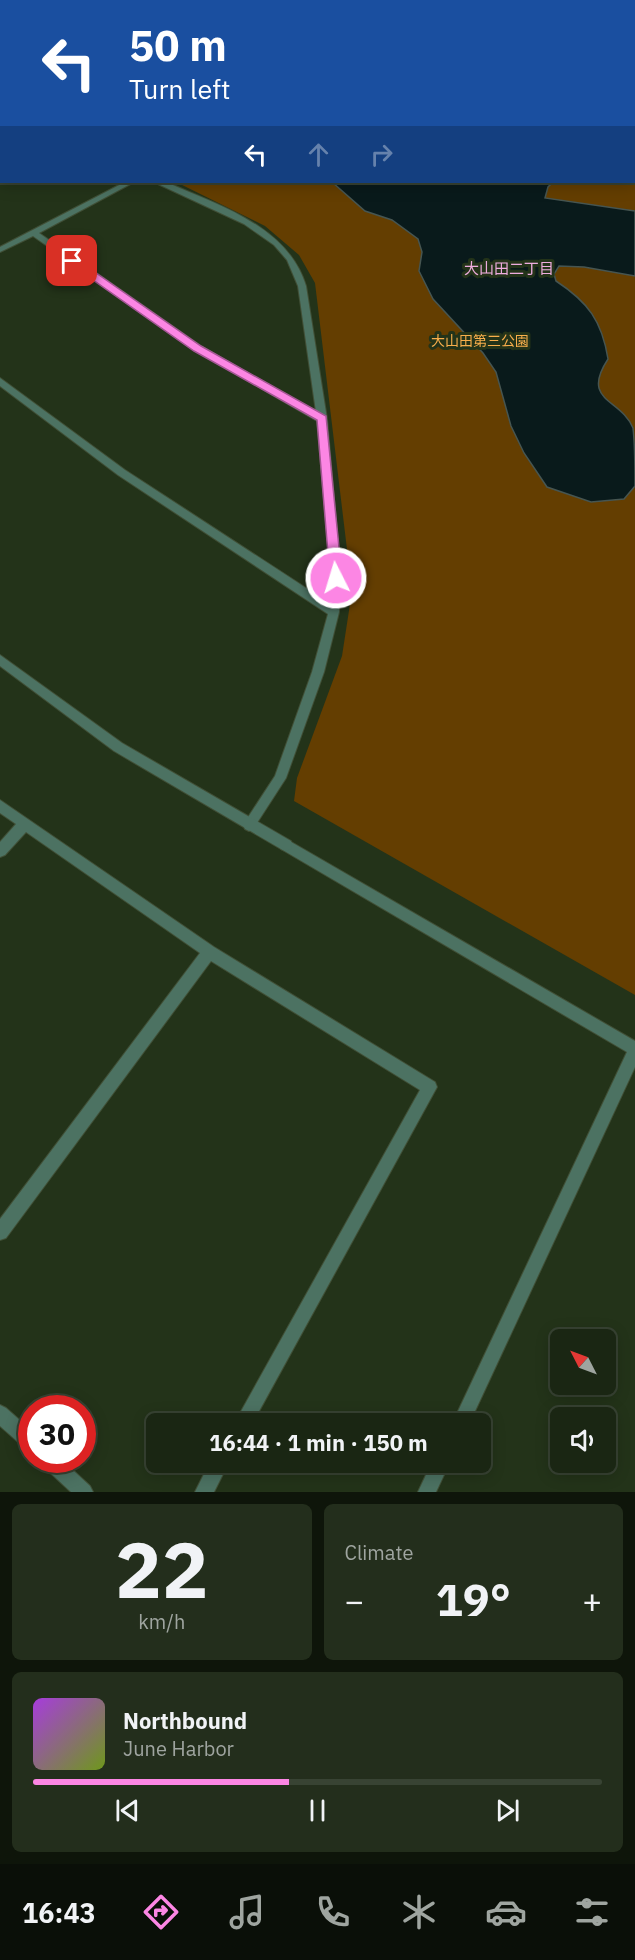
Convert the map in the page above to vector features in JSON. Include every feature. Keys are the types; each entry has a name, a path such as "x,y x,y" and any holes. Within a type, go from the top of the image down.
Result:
{"street":[{"path":"0,250 128,183"},
{"path":"163,183 259,230 288,256 296,268 302,286 322,418 336,578 334,612 318,672 280,778 249,825"},
{"path":"34,233 198,348 322,418"},
{"path":"0,381 47,422 334,612"},
{"path":"0,660 118,747 635,1050 464,1413"},
{"path":"0,806 24,825 209,952 430,1087 248,1413"},
{"path":"0,851 24,825"},
{"path":"0,1232 209,952"},
{"path":"0,1414 18,1430"},
{"path":"63,1473 84,1492"},
{"path":"204,1492 214,1473"},
{"path":"427,1492 436,1473"}],"green space":[{"name":"大山田第三公園","path":"178,183 635,183 635,995 294,801 297,778 342,656 352,591 315,283 299,255 265,226"}],"shaded area":[{"path":"333,183 552,183 548,187 545,198 635,211 635,276 584,267 559,266 554,274 556,281 585,305 597,323 608,359 598,384 600,392 627,418 633,428 635,486 624,499 591,502 547,487 524,453 511,426 496,372 483,353 433,299 419,271 422,252 418,239 392,220 365,211"}],"district":[{"name":"大山田二丁目","path":"509,269"}],"route":[{"path":"72,261 198,348 322,418 336,578"}]}
